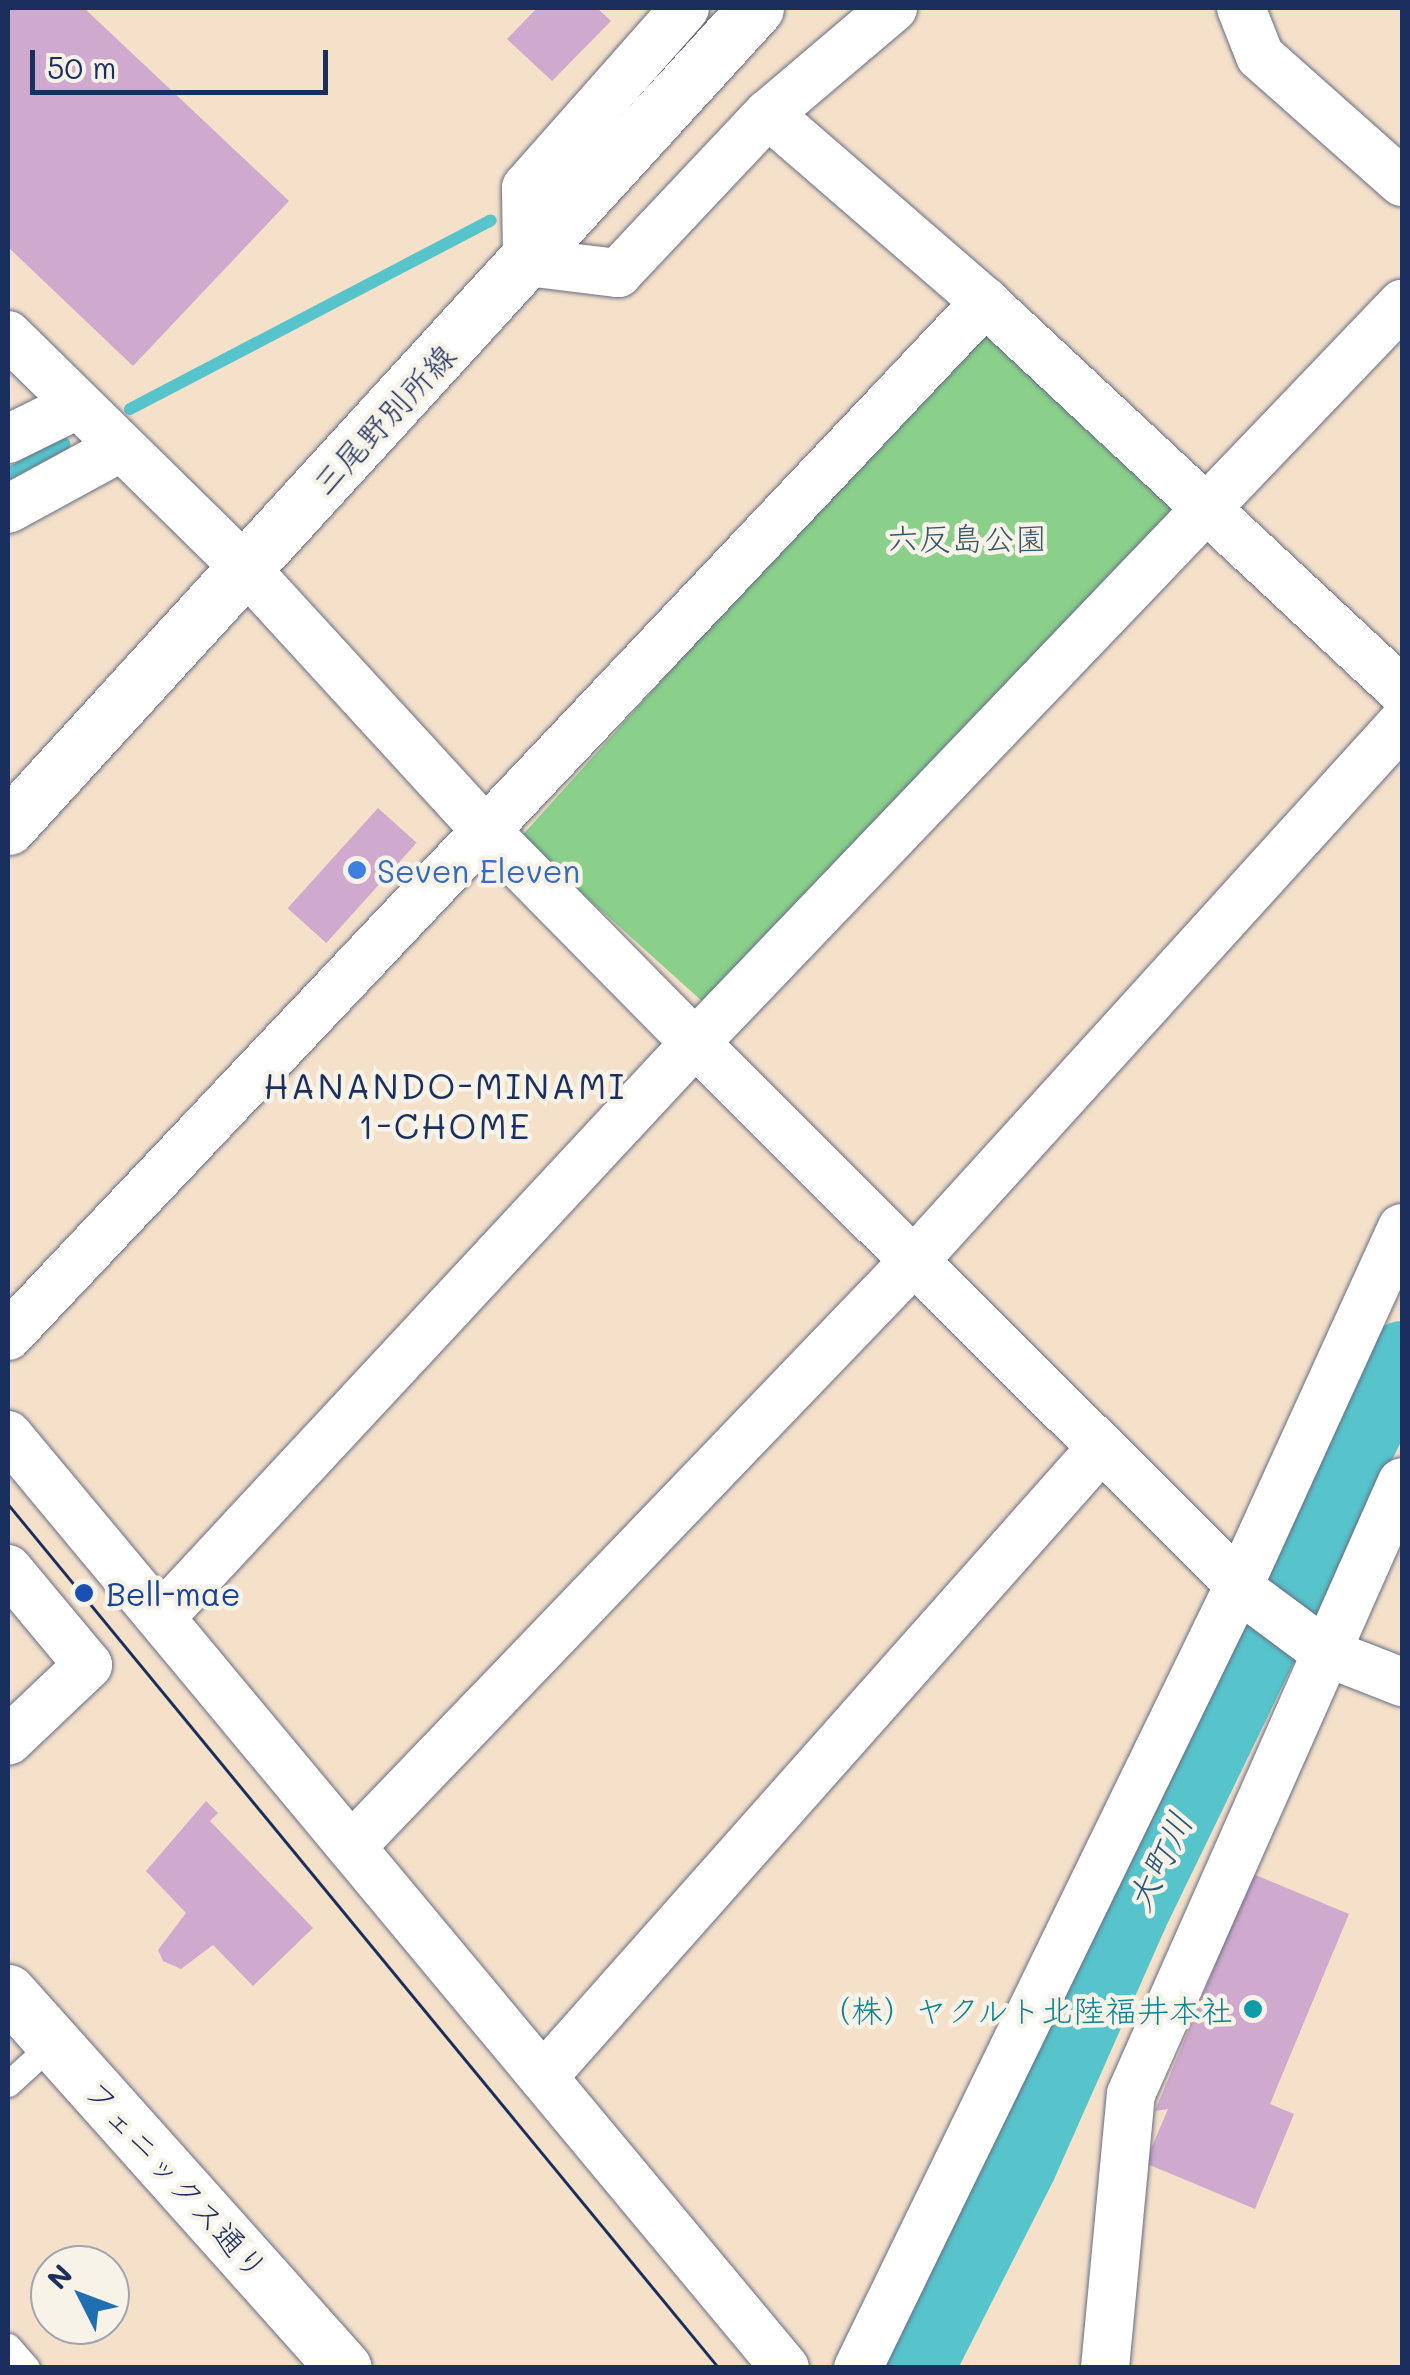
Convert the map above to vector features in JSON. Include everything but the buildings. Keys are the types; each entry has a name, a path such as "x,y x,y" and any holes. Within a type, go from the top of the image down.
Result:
{"main road":[{"name":"三尾野別所線","path":"8,828 756,8"},
{"name":"フェニックス通り","path":"8,1992 55,2040 344,2368"}],"street":[{"path":"686,8 526,188 528,262 618,273 768,114 893,8"},
{"path":"1242,8 1260,56 1402,182"},
{"path":"768,114 985,302 1402,691"},
{"path":"8,1336 985,302"},
{"path":"161,1617 695,1043 1210,512 1402,304"},
{"path":"8,335 75,406 246,569 487,832 1247,1592 1316,1646 1402,1682"},
{"path":"8,439 75,406"},
{"path":"8,509 120,448"},
{"path":"351,1847 913,1262 1402,723"},
{"path":"858,2368 1247,1592 1402,1228"},
{"path":"8,1434 784,2368"},
{"path":"543,2077 1102,1447"},
{"path":"1106,2368 1132,2094 1316,1646 1402,1482"},
{"path":"8,1569 88,1665 8,1742"}],"lane":[{"path":"8,2084 55,2040"},
{"path":"8,2346 27,2368"}],"green space":[{"name":"六反島公園","path":"980,327 1182,509 722,1020 520,838"}],"waterway":[{"path":"130,409 491,220"},
{"path":"8,474 64,444"},
{"name":"大町川","path":"918,2368 1021,2165 1132,1914 1402,1357"}],"tram line":[{"path":"8,1504 719,2368"}],"place":[{"name":"Seven Eleven","path":"357,870"},
{"name":"Bell-mae","path":"84,1593"},
{"name":"（株）ヤクルト北陸福井本社","path":"1253,2009"}],"district":[{"name":"HANANDO-MINAMI 1-CHOME","path":"445,1105"}]}
